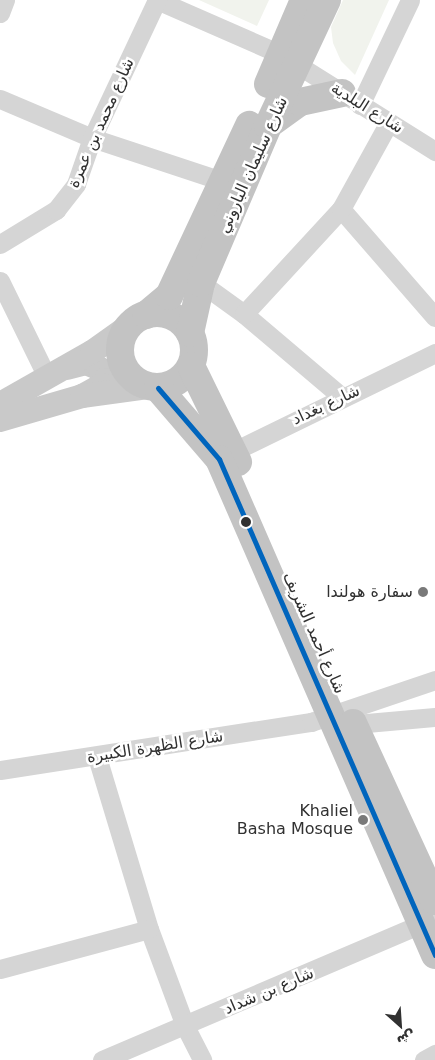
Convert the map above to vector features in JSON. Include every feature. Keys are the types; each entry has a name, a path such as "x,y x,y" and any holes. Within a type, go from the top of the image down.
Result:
{"highway":[{"name":"شارع سليمان الباروني","path":"190,334 201,283 268,126 290,60 304,0"},
{"name":"شارع سليمان الباروني","path":"138,320 169,296 222,181 290,60 327,0"},
{"path":"268,126 300,102 351,99"},
{"path":"171,316 190,334 194,344 191,366 177,382 154,387 137,382 122,362 123,336 138,320 171,316"},
{"name":"شارع أحمد الشريف","path":"191,366 225,455 335,719 429,922 435,955"},
{"name":"شارع أحمد الشريف","path":"154,387 225,455"},
{"name":"شارع أحمد الشريف","path":"335,719 435,901"}],"main road":[{"path":"0,404 54,374 138,320"},
{"path":"54,374 86,363 100,369 104,380 102,385 82,396"},
{"path":"0,420 82,396 154,387"}],"street":[{"path":"0,13 5,0"},
{"name":"شارع البلدية","path":"157,0 290,60 435,151"},
{"name":"شارع محمد بن عمرة","path":"0,244 41,220 66,199 76,184 92,138 157,0"},
{"path":"351,99 409,0"},
{"path":"0,99 92,138 222,181"},
{"path":"244,314 341,209 389,122"},
{"path":"341,209 435,317"},
{"path":"0,281 54,374"},
{"path":"201,283 244,314 342,397"},
{"name":"شارع بغداد","path":"225,455 435,353"},
{"path":"335,719 435,680"},
{"path":"409,690 426,717"},
{"path":"335,719 426,717"},
{"name":"شارع الظهرة الكبيرة","path":"0,770 97,757 335,719"},
{"path":"97,757 149,928 184,1026 202,1060"},
{"name":"شارع بن شداد","path":"102,1060 429,922"},
{"path":"0,969 149,928"},
{"path":"424,1060 435,1054"}],"shaded area":[{"path":"199,0 269,0 257,26"},
{"path":"343,0 389,0 355,75 341,61 333,43 331,27"}],"transit line":[{"path":"158,388 219,459 435,955"}],"place":[{"name":"سفارة هولندا","path":"423,592"},
{"name":"Khaliel Basha Mosque","path":"363,820"}]}
